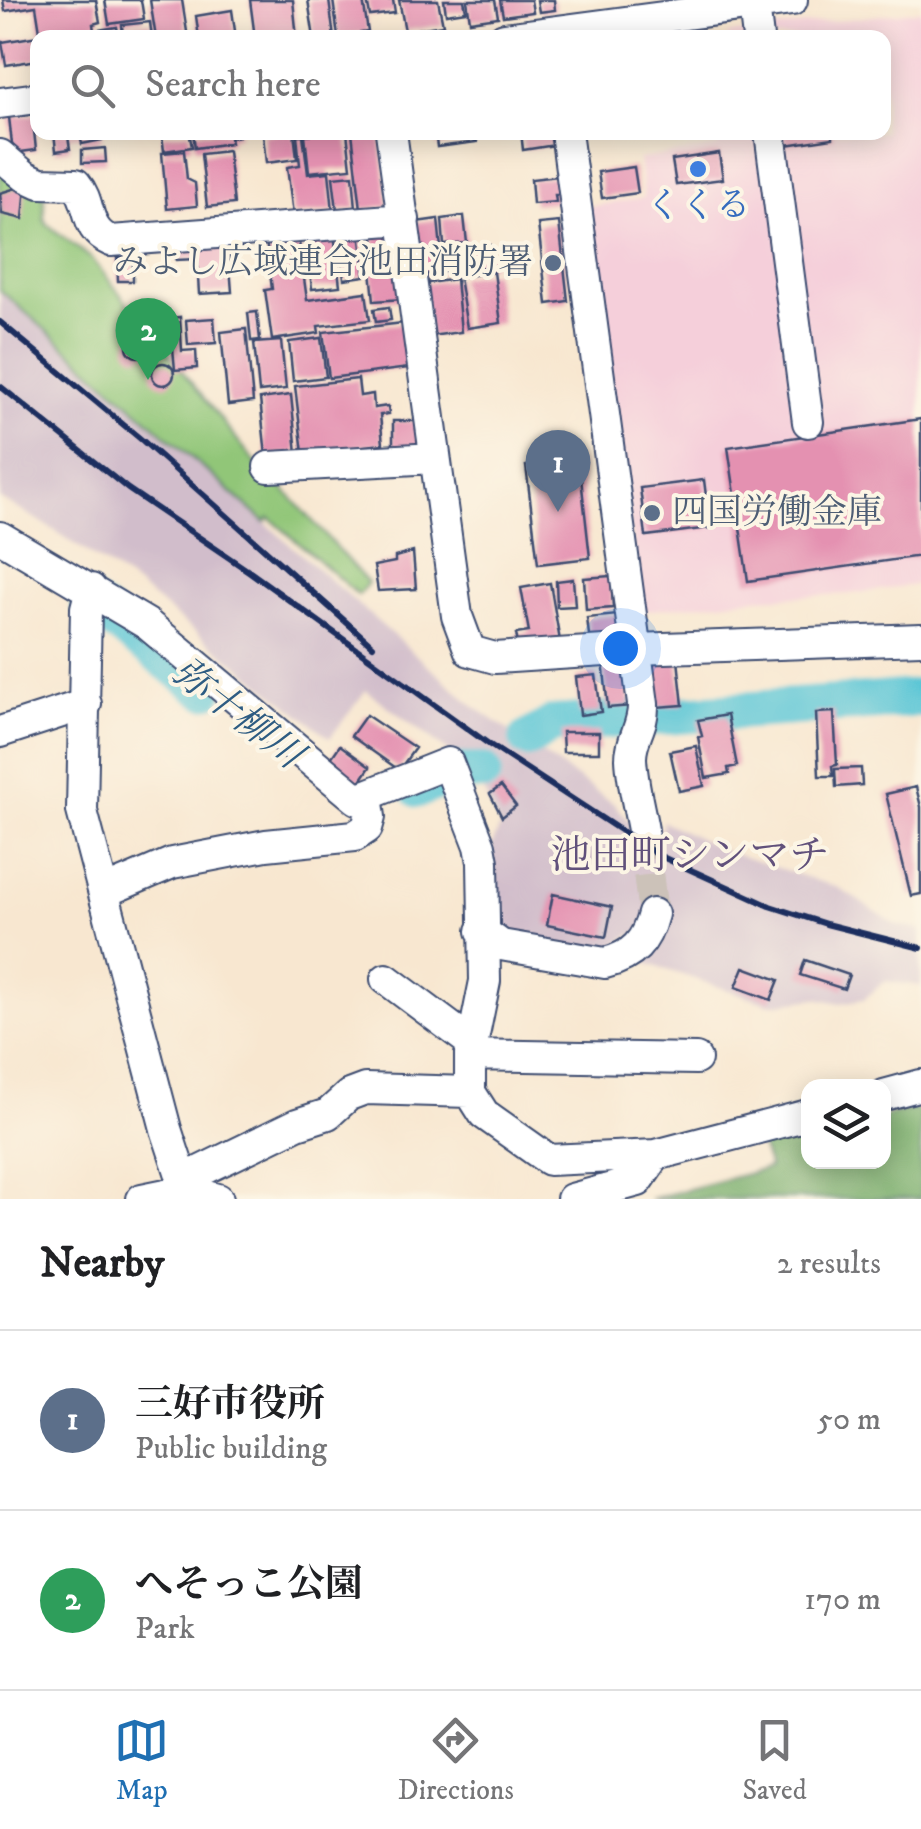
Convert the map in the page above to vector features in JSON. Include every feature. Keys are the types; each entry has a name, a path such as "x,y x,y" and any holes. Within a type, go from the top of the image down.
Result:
{"street":[{"path":"569,30 656,9 792,0"},
{"path":"754,5 757,30"},
{"path":"0,103 30,99"},
{"path":"392,140 457,616 470,652 495,658 921,639"},
{"path":"567,140 636,649 643,714 631,756 643,830"},
{"path":"771,140 808,422"},
{"path":"0,155 40,183 76,184 83,192 93,228 111,240 404,219"},
{"path":"269,466 435,458"},
{"path":"0,536 88,598 147,624 369,805"},
{"path":"88,598 82,811 184,1185 218,1199"},
{"path":"0,732 86,704"},
{"path":"369,805 448,763 483,862 485,981 472,1050 470,1092 484,1114 549,1160 656,1155 801,1116"},
{"path":"104,892 172,863 266,845 356,836 367,828 369,805"},
{"path":"482,931 500,944 605,963 622,959 636,949 648,933 653,914"},
{"path":"386,979 472,1050 696,1060"},
{"path":"891,1093 921,1085"},
{"path":"142,1199 184,1185 298,1124 328,1114 348,1095 365,1089 470,1092"},
{"path":"572,1199 638,1180 656,1155"}],"shaded area":[{"path":"921,10 921,584 851,594 755,598 642,611 586,207 644,198 639,159 717,147 723,140 891,140 891,30 766,30"},
{"path":"0,290 475,707 614,804 633,825 663,829 662,821 728,852 837,887 897,925 921,930 921,986 885,981 864,999 841,1003 816,998 771,1004 643,962 652,949 634,933 598,956 507,935 495,921 492,845 500,827 481,786 489,778 478,762 466,754 451,754 366,690 330,738 131,581 0,499"}],"green space":[{"path":"0,164 44,191 47,224 92,259 272,483 276,480 368,583 358,595 270,518 265,522 0,290"},
{"path":"914,1109 921,1112 921,1199 650,1199 769,1168 760,1143 801,1134 801,1169 891,1169 891,1114"}],"building":[{"path":"3,0 96,0 100,22 93,24 94,30 40,30 36,6 5,11"},
{"path":"105,0 141,0 144,19 109,24"},
{"path":"150,0 182,0 187,30 155,30"},
{"path":"250,0 293,0 296,30 254,30"},
{"path":"308,0 329,0 333,30 313,30"},
{"path":"333,0 363,0 368,30 337,30"},
{"path":"367,0 393,0 395,13 370,16"},
{"path":"399,0 438,0 443,25 405,30"},
{"path":"444,0 464,0 466,11 446,14"},
{"path":"467,0 495,0 498,17 470,21"},
{"path":"500,0 531,0 533,12 503,16"},
{"path":"537,0 554,0 555,10 539,12"},
{"path":"232,10 235,30 198,30 196,16"},
{"path":"150,22 151,30 122,30 122,25"},
{"path":"30,37 30,61 6,65 2,42"},
{"path":"30,115 30,140 35,140 36,150 13,153 9,117"},
{"path":"55,140 69,140 70,149 56,151"},
{"path":"163,140 191,140 192,147 164,151"},
{"path":"194,140 231,143 195,148"},
{"path":"264,140 295,140 297,159 266,163"},
{"path":"298,140 304,140 308,174 329,172 333,211 293,215 287,167 300,165"},
{"path":"306,140 348,140 351,168 309,172"},
{"path":"353,140 381,140 388,206 361,209"},
{"path":"436,140 477,140 477,142 437,147"},
{"path":"522,140 554,140 555,145 523,150"},
{"path":"786,140 820,140 786,145"},
{"path":"105,148 106,162 82,163 82,150"},
{"path":"184,151 187,179 195,183 197,206 167,209 162,153"},
{"path":"228,151 234,204 207,207 201,154"},
{"name":"くくる","path":"719,153 723,179 676,185 672,160"},
{"path":"634,167 638,193 602,198 598,172"},
{"path":"353,175 356,208 337,210 333,177"},
{"path":"559,176 561,195 555,195 556,202 533,204 531,179"},
{"path":"26,185 23,219 2,214 0,193"},
{"path":"464,216 467,243 444,245 442,219"},
{"path":"438,219 441,249 420,251 416,222"},
{"name":"みよし広域連合池田消防署","path":"559,222 568,301 547,304 538,224"},
{"path":"393,228 397,261 377,263 373,230"},
{"path":"360,231 365,276 344,279 339,233"},
{"path":"334,232 340,286 312,289 306,235"},
{"path":"298,235 307,300 366,292 370,320 318,326 319,333 272,340 265,290 272,289 266,240"},
{"path":"240,239 241,252 229,253 232,292 199,294 197,259 176,260 175,243"},
{"path":"490,245 492,266 423,275 421,254"},
{"path":"117,258 133,258 133,281 118,281"},
{"path":"400,268 403,299 374,301 371,270"},
{"path":"494,272 501,323 467,328 459,277"},
{"path":"456,279 461,332 430,336 422,284"},
{"path":"389,307 391,320 376,322 374,309"},
{"path":"257,312 260,340 251,341 248,313"},
{"path":"180,317 182,351 196,350 197,368 175,370 172,337 162,338 161,319"},
{"path":"214,318 216,343 188,345 186,320"},
{"path":"404,323 409,368 329,378 323,332"},
{"path":"246,329 253,402 228,405 221,332"},
{"path":"138,335 146,338 146,354 138,357 130,354 127,346 130,338"},
{"path":"321,338 326,377 293,381 289,342"},
{"path":"281,341 286,389 259,392 254,343"},
{"path":"163,363 171,366 171,382 163,385 155,382 152,374 155,366"},
{"path":"358,379 360,396 373,394 374,408 388,406 389,414 380,415 383,444 303,453 295,386"},
{"path":"291,395 297,453 266,456 260,399"},
{"path":"921,419 921,556 748,581 728,447"},
{"path":"393,421 420,421 421,453 393,453"},
{"path":"579,460 590,558 538,564 526,466"},
{"path":"704,480 710,528 646,536 640,488"},
{"path":"413,552 416,589 378,591 374,566 395,562 395,557"},
{"path":"611,576 613,608 586,610 584,578"},
{"path":"573,579 575,606 557,607 556,581"},
{"path":"550,583 560,641 519,648 516,634 529,632 521,588"},
{"path":"617,615 621,640 590,644 587,618"},
{"path":"626,659 631,706 608,708 603,661"},
{"path":"678,660 683,705 657,707 653,662"},
{"path":"596,675 601,712 580,715 576,677"},
{"path":"834,712 837,765 832,766 833,776 819,776 816,713"},
{"path":"366,715 415,748 399,770 351,736"},
{"path":"727,715 737,766 728,768 729,774 706,778 698,720"},
{"path":"562,732 599,732 599,752 563,752"},
{"path":"340,745 370,767 360,782 327,764"},
{"path":"696,746 704,786 679,791 670,751"},
{"path":"861,768 862,785 836,787 835,769"},
{"path":"501,786 516,806 502,817 490,794"},
{"path":"916,787 921,807 921,894 911,896 886,794"},
{"path":"553,894 612,907 606,937 547,925"},
{"path":"805,960 849,975 844,989 800,975"},
{"path":"744,967 779,980 771,1000 736,987"}],"waterway":[{"name":"弥十柳川","path":"89,603 205,690"},
{"name":"弥十柳川","path":"528,739 553,724 921,698"},
{"name":"弥十柳川","path":"419,789 458,772 483,772"}],"tunnel":[{"path":"643,830 653,914"}],"railway":[{"path":"0,322 143,441 373,646"},
{"path":"0,386 128,489 490,745 658,855 770,906 921,948"}],"place":[{"name":"くくる","path":"698,169"},
{"name":"みよし広域連合池田消防署","path":"553,263"},
{"name":"へそっこ公園","path":"148,380"},
{"name":"三好市役所","path":"558,512"},
{"name":"四国労働金庫","path":"652,513"}],"district":[{"name":"池田町シンマチ","path":"690,857"}]}
